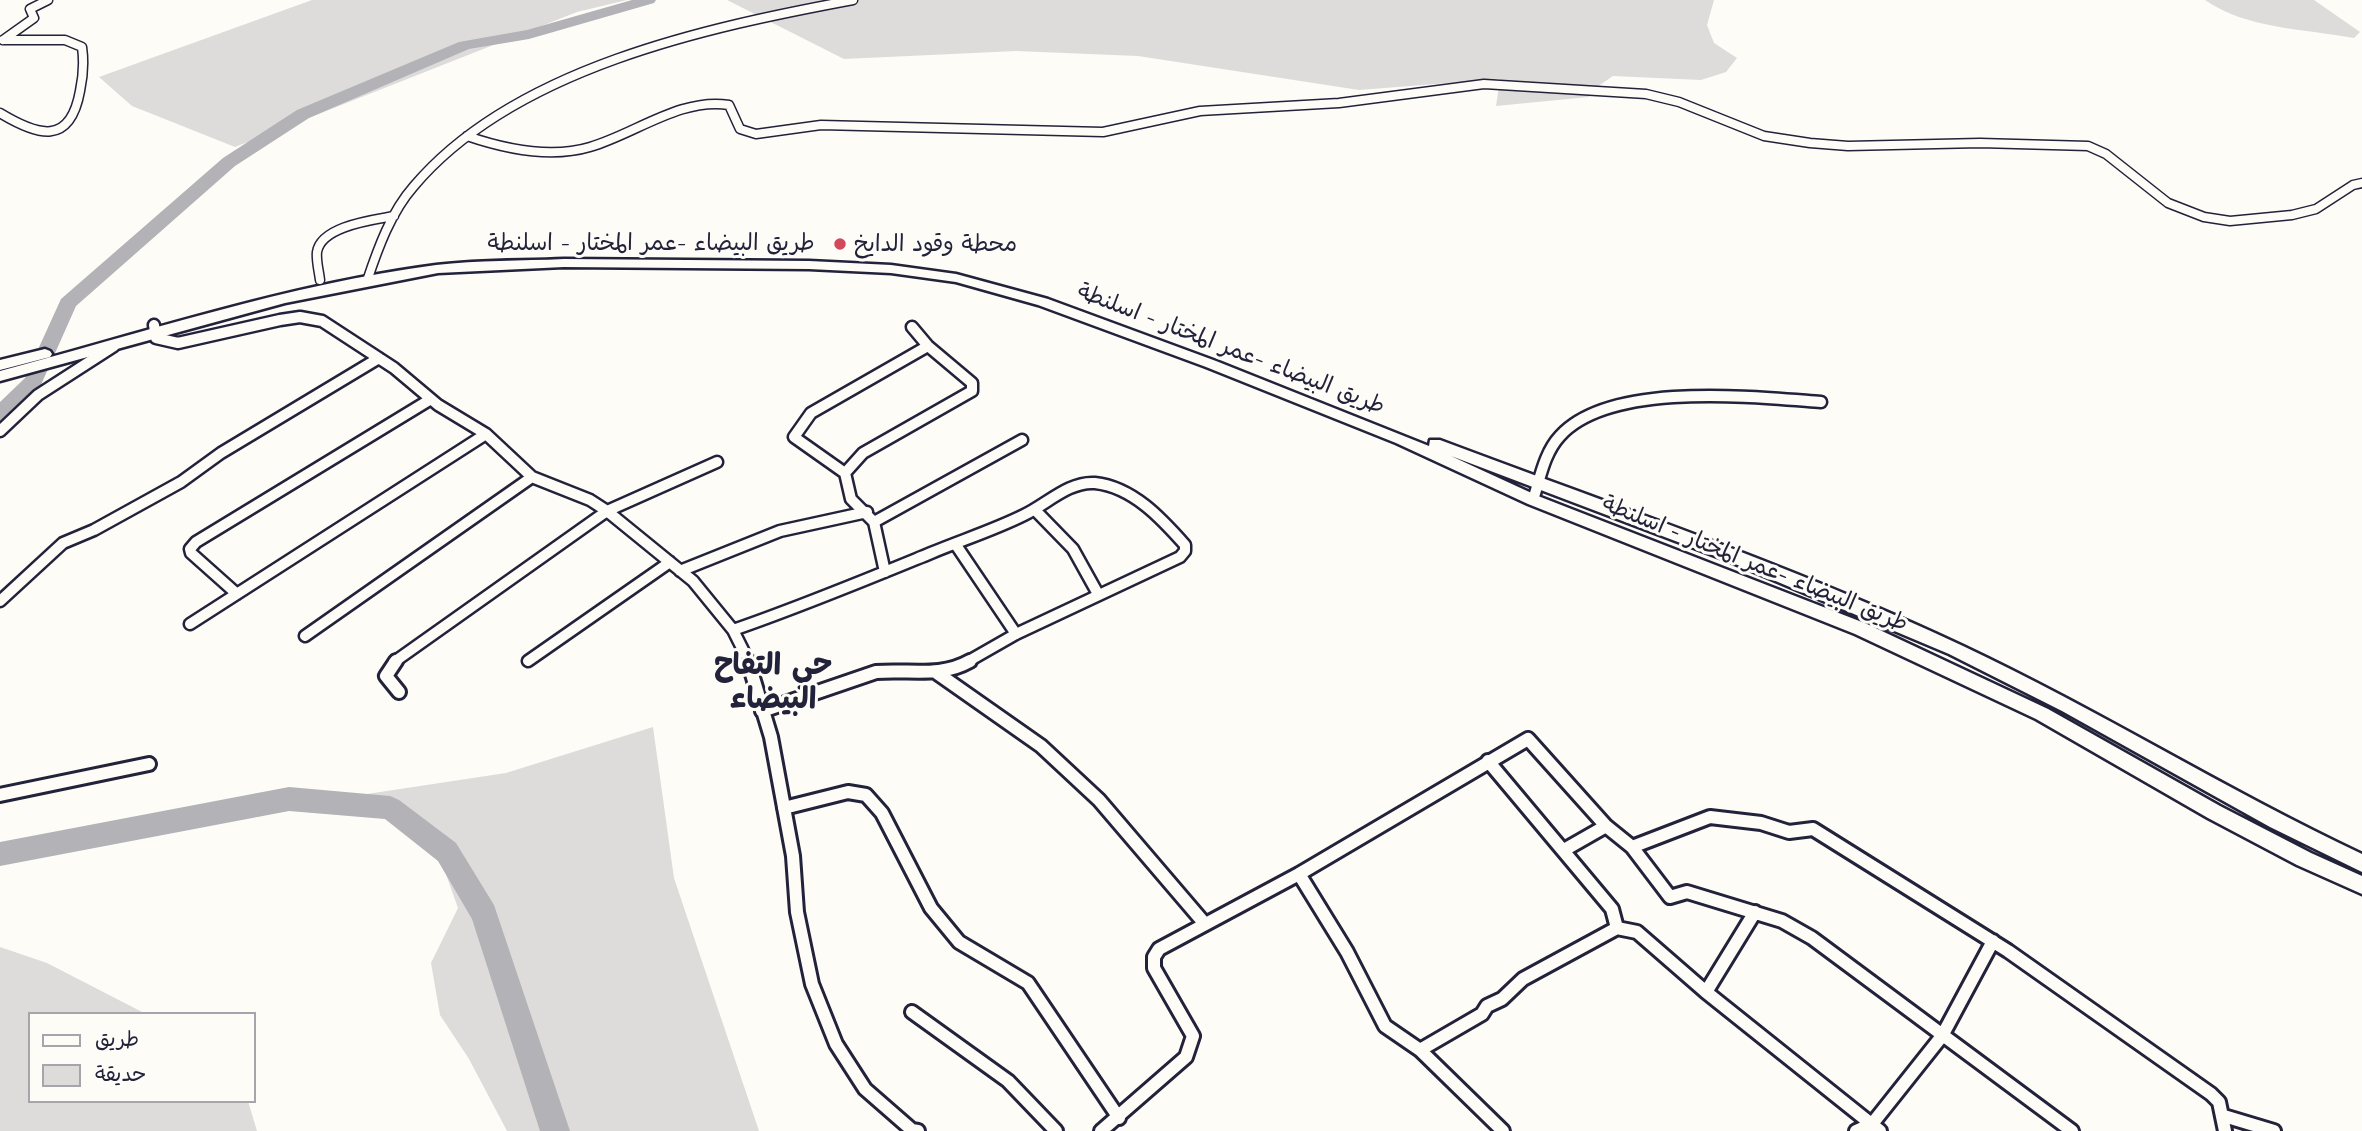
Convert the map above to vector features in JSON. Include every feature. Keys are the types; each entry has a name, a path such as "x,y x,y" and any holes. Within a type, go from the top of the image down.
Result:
{"main road":[{"name":"طريق البيضاء -عمر المختار - اسلنطة","path":"72,352 114,346 153,330 369,276 475,257 651,254 855,256 956,271 1040,292 1116,318 1811,588 2026,684 2267,817 2362,863"},
{"name":"طريق البيضاء -عمر المختار - اسلنطة","path":"0,376 20,367 320,280 450,268 564,263 852,266 956,278 1043,302 1113,327 1401,439 1533,500 1861,629 2042,714 2270,842 2362,886"},
{"name":"طريق البيضاء -عمر المختار - اسلنطة","path":"0,365 20,367"}],"street":[{"path":"2,40 34,19 30,9 48,0"},
{"path":"369,276 394,216 414,185 467,136 522,100 708,31 853,0"},
{"path":"0,113 40,133 63,128 72,122 79,109 84,56 82,47 65,40 2,40"},
{"path":"467,136 494,146 575,151 694,106 714,102 729,105 738,128 747,134 761,135 802,125 1103,132 1200,111 1339,103 1484,84 1646,94 1679,102 1764,136 1797,142 1848,146 1980,143 2088,146 2106,154 2168,203 2219,219 2242,220 2303,213 2324,205 2353,185 2362,183"},
{"path":"320,280 317,251 321,241 356,223 394,216"},
{"path":"153,330 160,341 178,343 280,320 313,317 347,335 431,399 486,434 532,477 590,500 607,511 694,581 733,631 748,660 771,737 793,856 797,912 812,984 836,1044 865,1089 912,1130 918,1131"},
{"path":"845,473 863,453 972,391 972,383 928,346 912,327"},
{"path":"0,431 38,395 114,346"},
{"path":"885,572 874,522 867,512 851,499 845,473 794,437 811,413 928,346"},
{"path":"0,601 62,543 94,530 181,482 221,453 379,358"},
{"path":"1533,500 1551,448 1561,435 1582,420 1613,408 1648,398 1699,394 1821,402"},
{"path":"237,594 191,553 190,549 196,542 431,399"},
{"path":"190,624 486,434"},
{"path":"874,522 1022,440"},
{"path":"399,692 386,676 394,662 607,511 718,462"},
{"path":"305,636 532,477"},
{"path":"733,631 810,604 935,551 956,545 1035,510 1074,486 1103,486 1128,494 1154,513 1185,545 1185,551 1180,557 1016,634 961,666 937,673 895,670 876,672 762,711"},
{"path":"1035,510 1073,549 1098,594"},
{"path":"680,571 780,531 867,512"},
{"path":"956,545 1016,634"},
{"path":"528,662 670,562"},
{"path":"937,673 1041,746 1089,791 1205,924"},
{"path":"1101,1131 1186,1057 1192,1046 1193,1036 1154,968 1154,957 1159,949 1299,874 1528,739 1606,826 1632,847 1670,898 1687,892 1782,921 1812,938 2072,1131"},
{"path":"1488,761 1612,909 1617,928"},
{"path":"0,795 149,764"},
{"path":"784,808 848,792 866,795 883,813 931,908 959,942 1028,983 1119,1118"},
{"path":"1632,847 1710,817 1761,823 1789,832 1813,829 1993,941 2211,1094 2219,1102 2225,1131"},
{"path":"1564,850 1606,826"},
{"path":"1299,874 1347,952 1385,1026 1420,1050 1503,1131"},
{"path":"1706,992 1755,912"},
{"path":"1420,1050 1482,1014 1487,1006 1502,999 1523,979 1617,928 1637,932 1706,992 1876,1128"},
{"path":"1856,1131 1876,1128 1942,1036 1993,941"},
{"path":"912,1012 1018,1090 1041,1110 1056,1131"},
{"path":"2224,1116 2274,1131"}],"green space":[{"path":"312,0 627,0 577,12 235,147 132,106 99,77"},
{"path":"727,0 1714,0 1707,25 1714,43 1737,58 1726,72 1701,80 1613,76 1594,89 1589,97 1496,106 1500,79 1359,90 1138,56 1016,51 844,59"},
{"path":"2205,0 2314,0 2360,32 2354,38 2277,27 2239,17"},
{"path":"653,727 674,878 759,1131 507,1131 469,1059 440,1015 431,963 458,908 443,866 413,835 347,797 506,773"},
{"path":"0,947 47,963 142,1012 28,1012 28,1103 249,1103 257,1131 0,1131"}],"waterway":[{"path":"0,414 33,382 68,303 229,162 303,114 465,45 529,34 649,0"},
{"path":"0,854 289,799 390,808 447,852 484,914 555,1131"}],"place":[{"name":"محطة وقود الدايخ","path":"840,244"}],"district":[{"name":"حي التفاح البيضاء","path":"773,683"}]}
